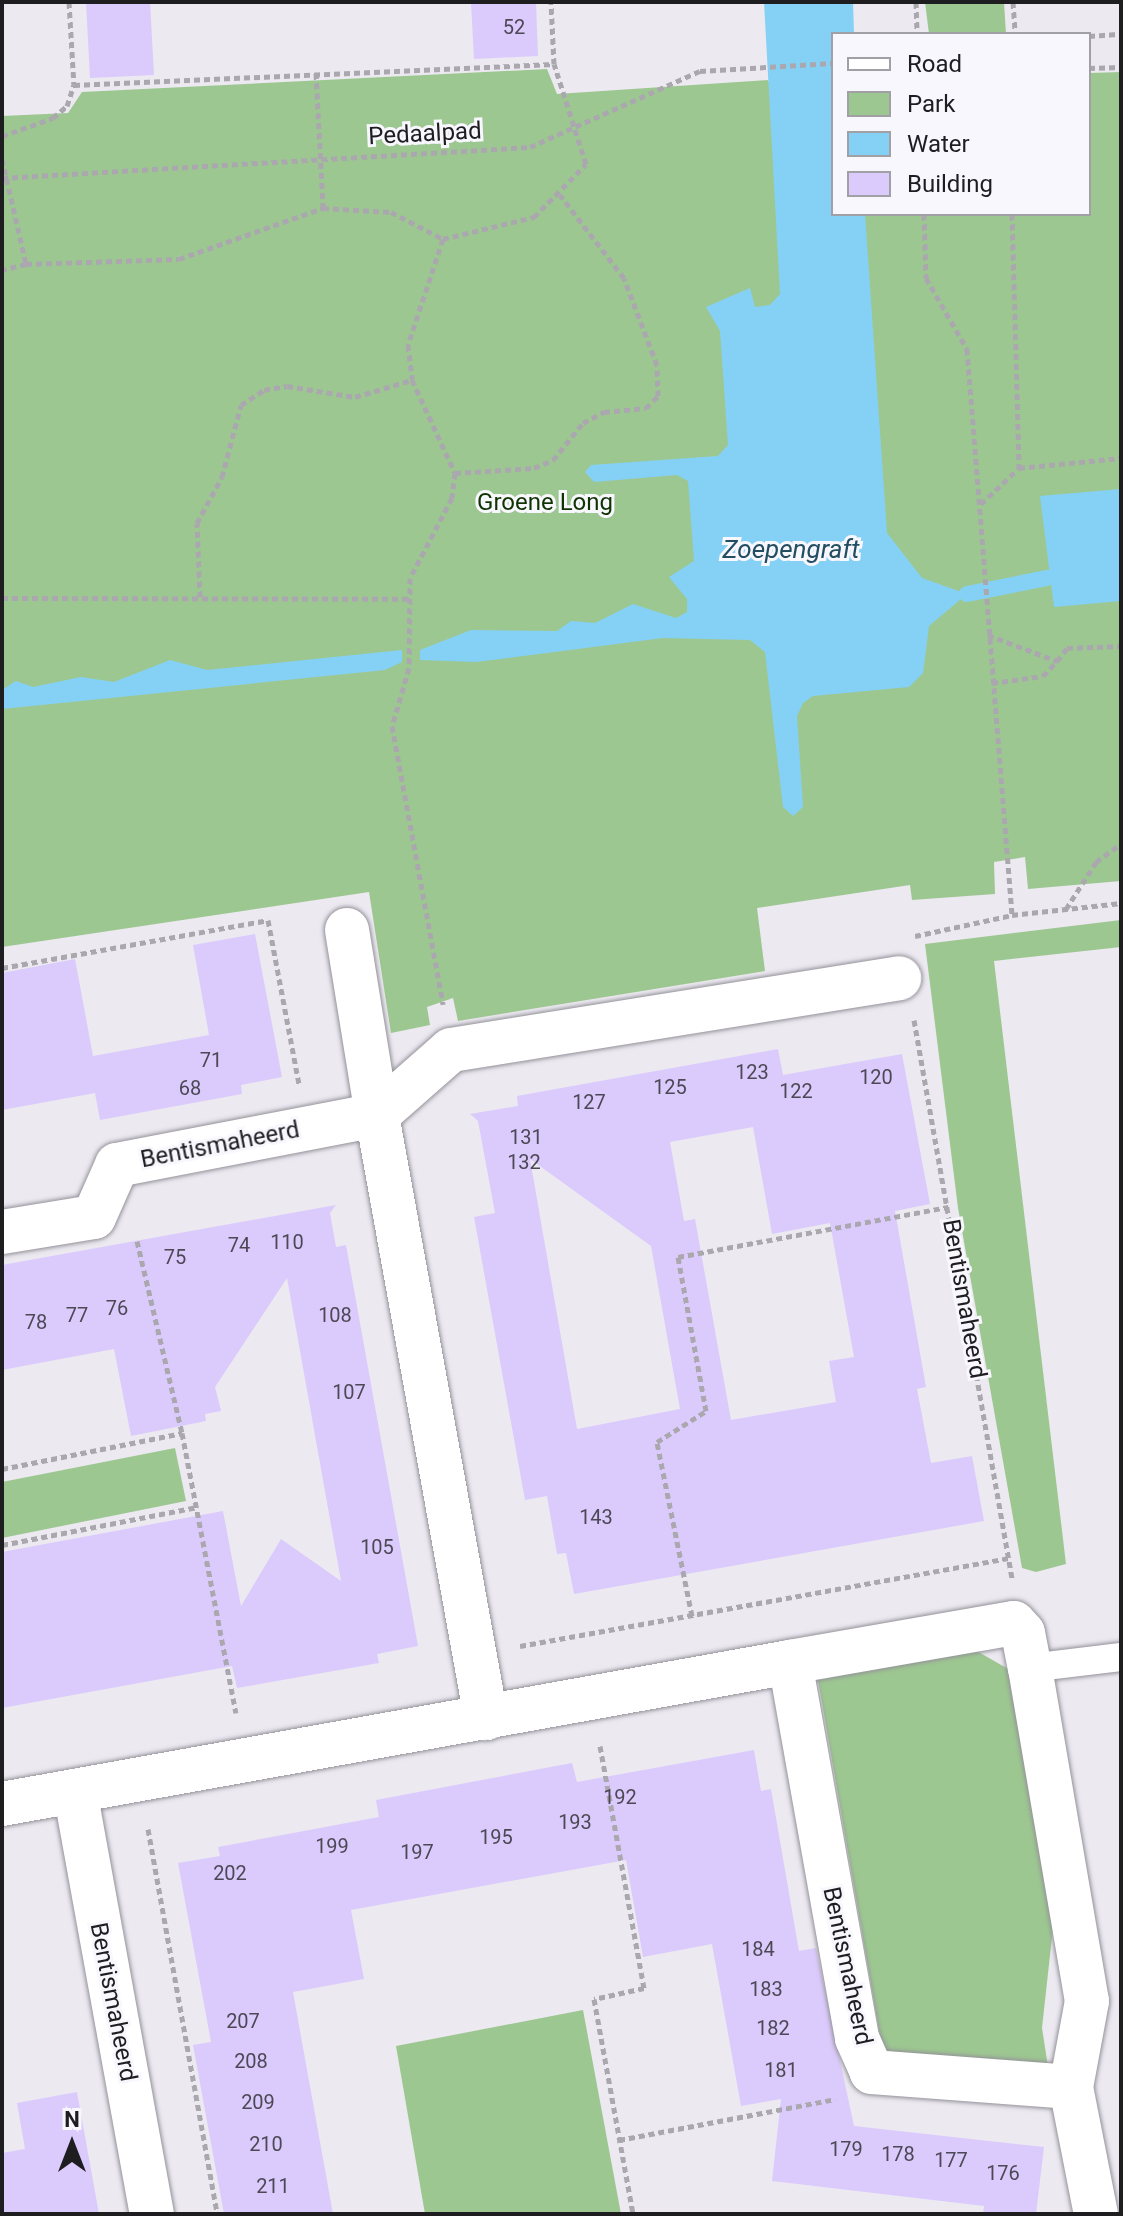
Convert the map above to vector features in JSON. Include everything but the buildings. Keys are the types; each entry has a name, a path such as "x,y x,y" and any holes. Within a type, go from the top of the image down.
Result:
{"street":[{"path":"347,930 377,1115 486,1718"},
{"path":"377,1115 451,1050 899,978"},
{"name":"Bentismaheerd","path":"94,1217 117,1165 377,1115"},
{"path":"2,1232 94,1217"},
{"path":"2,1804 1014,1623 1023,1633 1104,1999 1071,2087 1096,2214"},
{"name":"Bentismaheerd","path":"790,1662 857,2038 872,2072 1071,2087"},
{"name":"Bentismaheerd","path":"75,1791 152,2214"}],"lane":[{"path":"1030,1668 1121,1657"}],"path":[{"path":"2,136 53,118 67,106 74,85 69,2"},
{"path":"2,270 26,264 179,259 323,208 391,212 443,239 534,217 560,195 586,164 554,64 551,2"},
{"path":"916,2 917,32"},
{"path":"1013,2 1015,32"},
{"path":"1091,36 1121,34"},
{"name":"Pedaalpad","path":"4,178 530,147 700,71 831,63"},
{"path":"74,85 554,64"},
{"path":"1091,68 1121,67"},
{"path":"316,73 323,208"},
{"path":"2,159 26,264"},
{"path":"455,473 534,468 553,460 583,423 604,412 646,408 658,396 657,365 624,278 560,195"},
{"path":"924,216 926,278 967,349 1012,915"},
{"path":"1012,216 1019,468"},
{"path":"443,239 408,345 412,380 455,473 452,498 410,578 409,668 392,726 451,1050"},
{"path":"200,597 197,523 222,477 241,405 264,390 287,386 355,397 412,380"},
{"path":"981,504 1019,468 1121,458"},
{"path":"2,598 408,599"},
{"path":"988,635 1057,661"},
{"path":"992,683 1043,676 1067,648 1121,646"},
{"path":"1066,909 1096,862 1121,844"},
{"path":"899,978 918,931 1012,915 1121,903"},
{"path":"2,968 268,920 307,1128"},
{"name":"Bentismaheerd","path":"899,978 915,1024 1011,1558 1014,1623"},
{"path":"692,1616 657,1442 706,1411 678,1257 948,1207"},
{"path":"94,1217 133,1225 182,1433 236,1713"},
{"path":"2,1469 182,1433"},
{"path":"2,1545 197,1507"},
{"path":"476,1655 1011,1558"},
{"path":"584,1748 615,1743"},
{"path":"600,1746 644,1988 594,1999 633,2214"},
{"path":"161,1827 145,1830 217,2214"},
{"path":"619,2140 866,2093 872,2072"}],"green space":[{"path":"925,2 1004,2 1006,32 929,32"},
{"name":"Groene Long","path":"547,69 557,94 768,80 831,210 831,216 1091,216 1091,73 1121,72 1121,881 1028,889 1025,857 994,862 995,894 912,900 910,885 757,908 765,971 458,1021 453,998 427,1007 430,1025 391,1033 369,892 2,947 2,116 68,113 82,92"},
{"path":"1121,920 1121,947 994,961 1066,1564 1036,1572 1022,1568 958,1208 925,944"},
{"path":"175,1448 186,1501 2,1538 2,1482"},
{"path":"975,1650 1010,1670 1054,1919 1042,2028 1049,2073 883,2053 818,1680"},
{"path":"583,2010 621,2214 425,2214 396,2046"}],"water":[{"name":"Zoepengraft","path":"764,2 853,2 854,32 831,32 831,216 865,216 887,533 922,578 967,594 929,626 923,673 909,687 813,696 803,703 797,716 803,807 793,816 783,807 765,652 750,640 663,638 476,662 420,660 420,650 471,630 557,631 571,621 595,623 633,604 676,618 687,612 687,599 669,577 694,561 688,481 677,475 594,482 585,472 591,465 718,456 728,445 720,331 706,307 750,288 755,307 770,305 780,294"},
{"path":"1121,489 1121,601 1054,607 1040,496"},
{"path":"402,650 402,662 385,670 2,709 2,690 16,681 33,687 81,677 114,682 170,660 207,670"}],"waterway":[{"path":"967,594 1047,578"}]}
